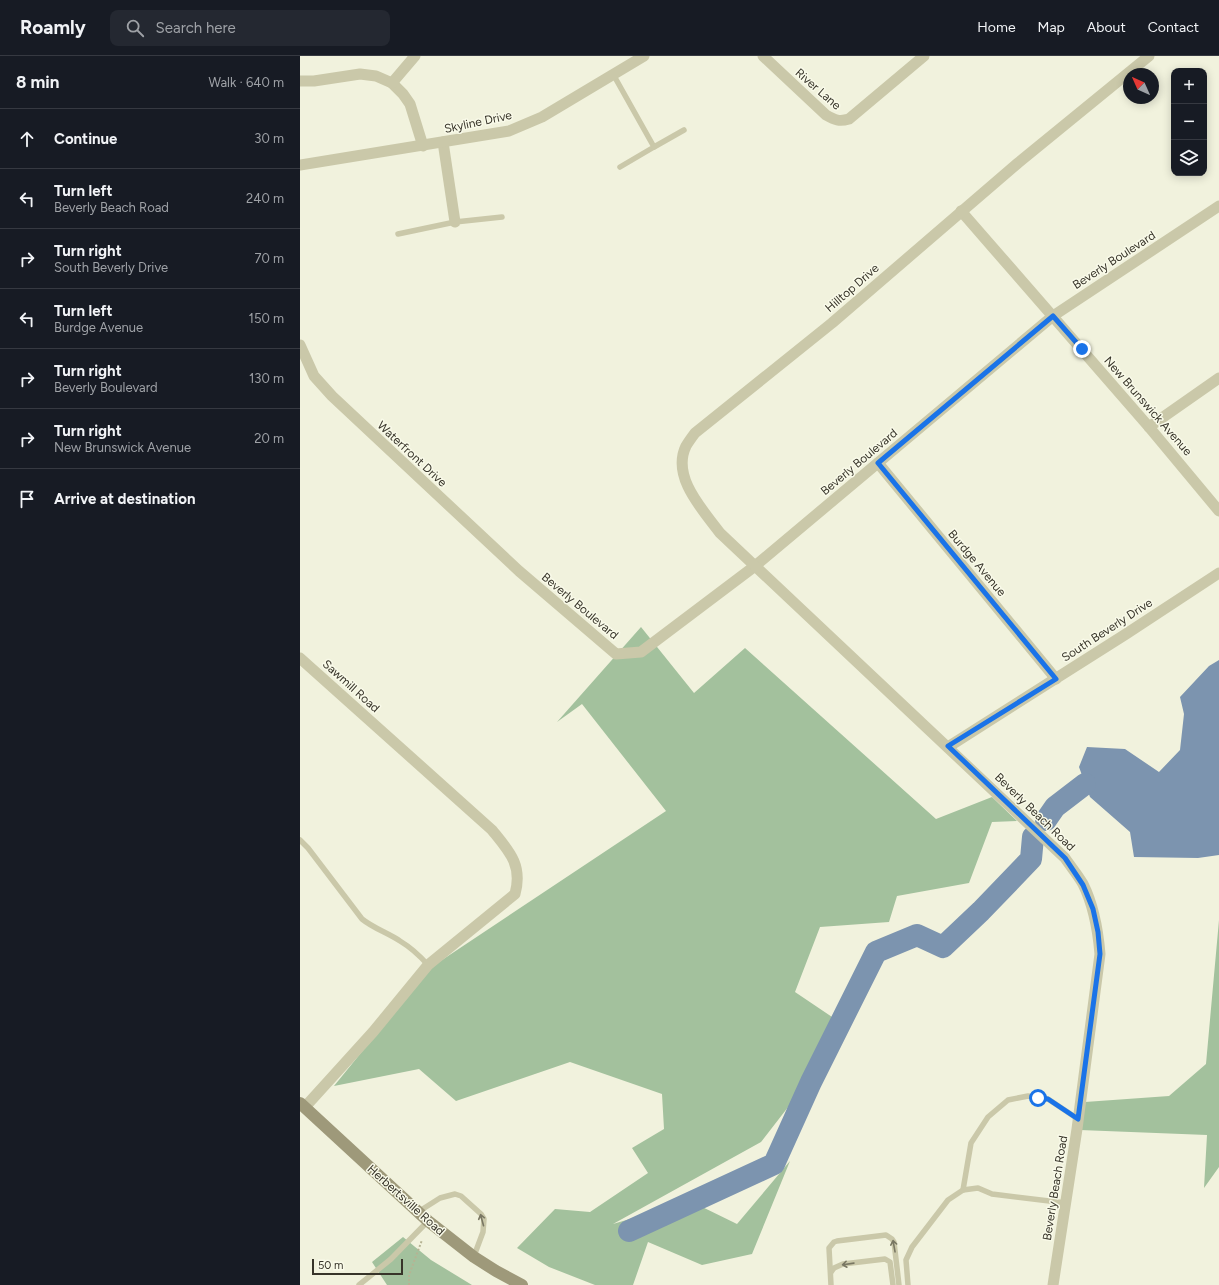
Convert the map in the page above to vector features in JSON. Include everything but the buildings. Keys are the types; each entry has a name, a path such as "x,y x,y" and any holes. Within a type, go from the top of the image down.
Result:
{"main road":[{"name":"Herbertsville Road","path":"302,1105 428,1221 474,1257 522,1285"}],"street":[{"path":"392,83 415,56"},
{"name":"Skyline Drive","path":"300,165 509,131 542,117 644,56"},
{"name":"River Lane","path":"763,56 826,115 835,121 849,118 924,56"},
{"name":"Hilltop Drive","path":"755,566 720,533 690,492 684,476 683,462 686,447 695,433 832,323 961,211 1149,56"},
{"path":"300,81 314,81 360,74 376,76 392,83 410,104 423,146"},
{"path":"443,142 455,222"},
{"name":"Beverly Boulevard","path":"519,572 616,654 641,652 755,566 1053,316 1219,206"},
{"name":"New Brunswick Avenue","path":"961,211 1149,426 1219,511"},
{"name":"Waterfront Drive","path":"300,345 314,376 332,396 519,572"},
{"path":"1149,426 1219,378"},
{"name":"Burdge Avenue","path":"878,463 1056,679"},
{"name":"Beverly Beach Road","path":"755,566 948,746 1065,858 1083,885 1093,909 1098,932 1100,954 1078,1119 1053,1285"},
{"name":"South Beverly Drive","path":"948,746 1056,679 1219,573"},
{"name":"Sawmill Road","path":"300,658 492,830 515,861 518,884 515,894 428,965"},
{"path":"302,1105 373,1032 428,965"}],"lane":[{"path":"613,74 654,147"},
{"path":"620,167 684,130"},
{"path":"398,234 455,222 502,217"},
{"path":"300,840 308,848 362,919 370,925 402,942 428,965"},
{"path":"963,1190 971,1143 988,1117 1008,1100 1028,1096 1048,1099 1078,1119"},
{"path":"908,1285 906,1260 912,1247 948,1200 963,1190 978,1188 992,1194 1066,1203"},
{"path":"418,1212 440,1198 455,1194 461,1196 481,1214 484,1219 483,1232 474,1257"},
{"path":"359,1285 391,1259 428,1221"},
{"path":"831,1285 829,1248 834,1242 886,1236 894,1242 898,1285"},
{"path":"830,1272 834,1268 843,1264 885,1259 890,1262 893,1285"}],"path":[{"path":"409,1285 410,1275 428,1221"}],"green space":[{"path":"641,627 694,693 745,648 936,819 992,797 1017,821 992,822 969,883 897,896 889,922 820,927 795,992 838,1021 792,1102 761,1142 613,1224 690,1201 737,1224 790,1161 752,1254 702,1265 648,1242 633,1285 595,1285 549,1267 517,1248 555,1209 590,1212 648,1173 632,1148 664,1129 662,1094 570,1062 456,1101 419,1069 334,1086 430,968 666,811 582,704 557,722"},
{"path":"1219,920 1219,1167 1204,1188 1207,1135 1080,1130 1085,1102 1169,1096 1206,1064"},
{"path":"403,1237 431,1260 472,1285 387,1285 372,1262"}],"water":[{"path":"1219,660 1219,855 1198,858 1134,857 1130,832 1090,797 1079,767 1087,747 1125,749 1159,772 1180,750 1184,714 1180,697 1209,666"}],"waterway":[{"path":"1046,820 1055,807 1085,784"},
{"path":"629,1231 774,1164 811,1082 876,952 917,935 943,947 981,911 1031,859 1033,837"}],"route":[{"path":"1038,1098 1048,1099 1078,1119 1100,954 1098,932 1093,909 1083,885 1065,858 948,746 1056,679 878,463 1053,316 1082,349"}]}
